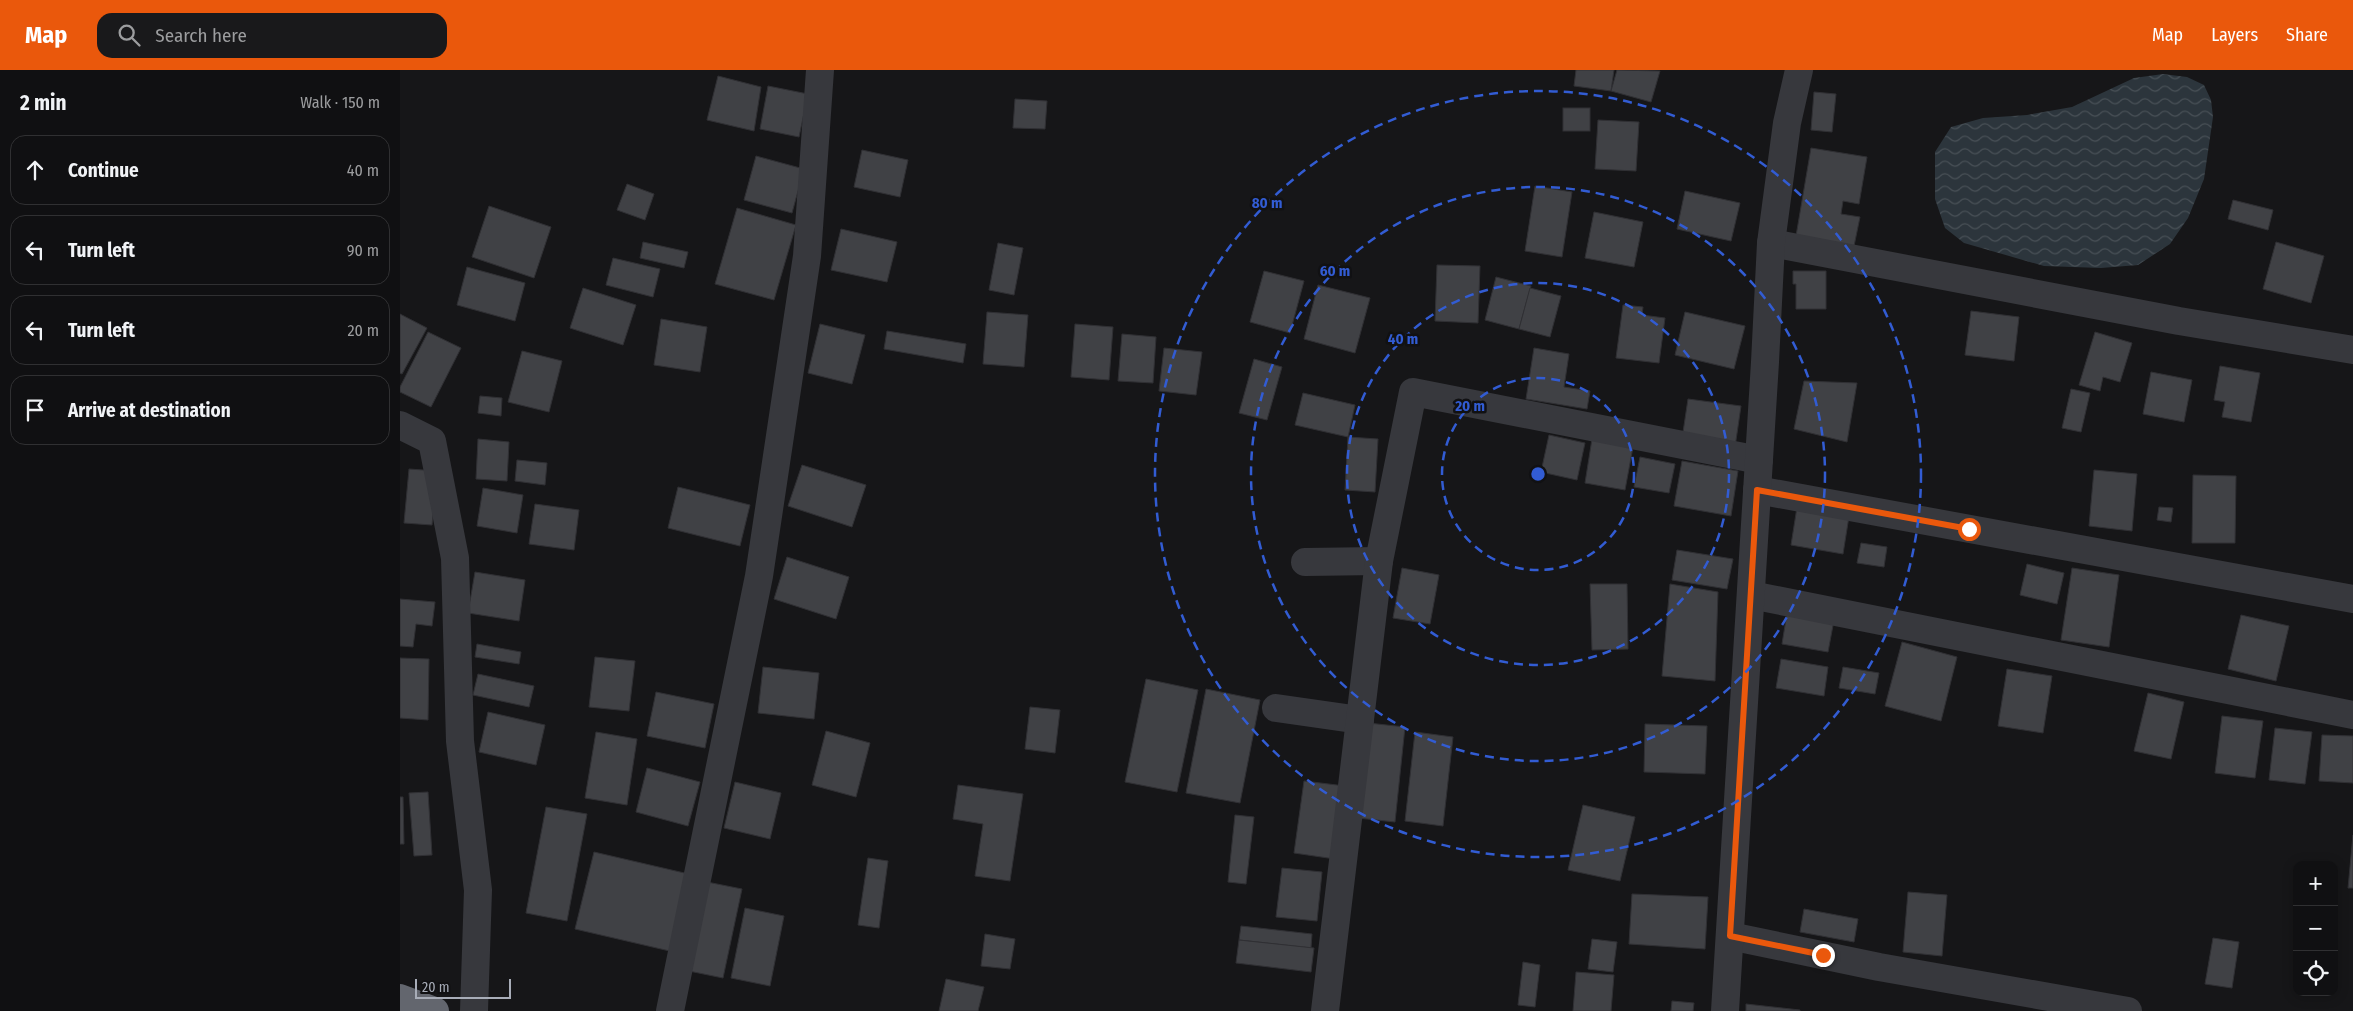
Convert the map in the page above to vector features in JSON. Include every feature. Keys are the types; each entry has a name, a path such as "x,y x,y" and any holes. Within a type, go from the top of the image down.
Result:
{"highway":[{"path":"400,998 435,1011"}],"street":[{"path":"670,1011 759,576 808,256 820,70"},
{"path":"1725,1011 1771,243 1787,122 1799,70"},
{"path":"1771,243 2179,321 2353,350"},
{"path":"1325,1011 1379,561 1413,392 1759,460"},
{"path":"400,425 432,441 455,558 460,741 478,890 474,1011"},
{"path":"1757,490 2353,599"},
{"path":"1306,562 1379,561"},
{"path":"1751,595 2353,715"},
{"path":"1276,708 1360,720"},
{"path":"1730,936 1879,967 2128,1011"}],"water":[{"path":"2163,74 2187,77 2204,85 2211,100 2213,117 2204,179 2188,218 2170,244 2138,265 2101,268 2044,266 1964,243 1945,228 1935,199 1935,152 1951,127 1983,118 2027,115 2072,107 2134,78"}],"building":[{"path":"1576,70 1614,70 1611,91 1574,86"},
{"path":"1617,70 1660,71 1651,102 1611,91"},
{"path":"718,76 761,87 754,131 707,120"},
{"path":"768,86 808,94 799,137 760,129"},
{"path":"1814,92 1836,94 1832,132 1811,130"},
{"path":"1015,99 1047,101 1045,129 1013,128"},
{"path":"1563,108 1590,108 1590,131 1563,131"},
{"path":"1598,120 1639,122 1636,171 1595,169"},
{"path":"1811,148 1867,157 1859,204 1843,201 1841,214 1860,217 1854,246 1796,236"},
{"path":"862,150 908,160 900,197 854,187"},
{"path":"756,156 804,169 792,213 744,200"},
{"path":"627,184 654,194 645,220 617,210"},
{"path":"1535,186 1572,192 1562,257 1525,251"},
{"path":"1685,191 1740,203 1731,241 1677,229"},
{"path":"2233,200 2273,210 2268,230 2228,219"},
{"path":"489,206 551,227 534,278 472,257"},
{"path":"737,208 796,225 774,300 715,284"},
{"path":"1594,212 1643,222 1634,267 1585,258"},
{"path":"841,229 897,242 887,282 831,270"},
{"path":"643,242 688,252 684,268 640,258"},
{"path":"2276,242 2324,256 2311,303 2263,289"},
{"path":"998,243 1023,248 1014,295 989,290"},
{"path":"613,258 660,269 653,297 606,285"},
{"path":"1437,265 1480,266 1478,323 1435,321"},
{"path":"467,267 525,283 515,321 457,305"},
{"path":"1264,271 1304,281 1290,333 1250,322"},
{"path":"1793,271 1826,271 1826,309 1796,309 1796,284 1793,284"},
{"path":"1496,277 1531,286 1519,329 1485,320"},
{"path":"1318,285 1370,298 1355,353 1304,339"},
{"path":"583,288 636,305 623,345 570,328"},
{"path":"1530,288 1561,296 1550,337 1519,329"},
{"path":"1623,305 1643,307 1642,315 1665,318 1659,363 1616,358"},
{"path":"1971,311 2019,317 2014,361 1965,355"},
{"path":"987,312 1028,315 1024,367 983,364"},
{"path":"1685,312 1745,326 1734,369 1675,355"},
{"path":"400,314 427,328 402,374 400,373"},
{"path":"661,319 707,327 700,372 654,365"},
{"path":"820,324 865,335 852,384 808,373"},
{"path":"1075,324 1113,327 1109,380 1071,377"},
{"path":"887,331 966,344 963,363 884,349"},
{"path":"428,332 461,348 431,407 400,392 400,387"},
{"path":"2095,332 2132,343 2120,382 2103,377 2100,391 2079,385"},
{"path":"1122,334 1156,337 1153,383 1118,381"},
{"path":"1164,348 1202,352 1196,395 1159,391"},
{"path":"1534,348 1569,354 1564,387 1590,391 1587,409 1526,399"},
{"path":"522,351 562,361 549,412 508,402"},
{"path":"1254,359 1282,367 1267,420 1239,413"},
{"path":"2220,366 2260,373 2251,422 2222,417 2225,402 2214,400"},
{"path":"2151,372 2192,380 2184,422 2143,414"},
{"path":"1804,381 1857,383 1847,442 1794,429"},
{"path":"2071,389 2090,393 2081,432 2062,428"},
{"path":"1303,393 1355,405 1348,437 1295,425"},
{"path":"480,396 502,398 501,416 478,413"},
{"path":"1688,399 1741,406 1735,447 1682,439"},
{"path":"1549,435 1585,443 1577,480 1541,472"},
{"path":"1348,437 1378,439 1375,492 1345,490"},
{"path":"478,439 509,442 507,481 476,479"},
{"path":"1592,439 1633,447 1625,490 1585,483"},
{"path":"1640,457 1675,464 1669,493 1634,487"},
{"path":"517,460 547,463 545,485 515,481"},
{"path":"1682,461 1738,471 1731,516 1674,506"},
{"path":"802,465 866,485 852,527 788,506"},
{"path":"409,469 437,471 432,525 404,523"},
{"path":"2094,470 2137,474 2132,531 2089,526"},
{"path":"2193,475 2236,476 2235,543 2192,543"},
{"path":"678,487 750,505 740,546 668,528"},
{"path":"483,488 523,495 517,533 477,526"},
{"path":"1798,501 1850,510 1843,554 1791,545"},
{"path":"535,504 579,510 574,550 529,544"},
{"path":"2159,507 2173,508 2171,522 2157,520"},
{"path":"1861,543 1887,547 1884,567 1857,563"},
{"path":"1677,550 1733,559 1727,589 1672,580"},
{"path":"787,557 849,577 836,619 774,599"},
{"path":"2027,564 2064,573 2057,604 2020,595"},
{"path":"1402,568 1439,575 1430,624 1393,618"},
{"path":"2072,568 2119,575 2109,647 2061,640"},
{"path":"475,572 525,580 519,621 468,613"},
{"path":"1590,584 1627,584 1628,649 1592,650"},
{"path":"1670,584 1718,592 1715,681 1662,676"},
{"path":"400,599 435,602 432,626 416,624 413,647 400,646"},
{"path":"1787,613 1834,620 1828,652 1782,644"},
{"path":"2241,615 2289,626 2276,681 2228,669"},
{"path":"1902,642 1957,657 1941,721 1885,706"},
{"path":"477,644 521,652 519,664 475,657"},
{"path":"595,657 635,661 629,711 589,707"},
{"path":"400,658 429,659 428,720 400,718"},
{"path":"1781,659 1828,667 1824,696 1776,688"},
{"path":"763,667 819,673 814,719 758,713"},
{"path":"1843,667 1879,673 1875,694 1839,688"},
{"path":"2007,669 2052,676 2043,733 1998,726"},
{"path":"478,674 534,686 529,707 473,695"},
{"path":"1146,679 1198,690 1177,792 1125,782"},
{"path":"1206,689 1260,700 1240,803 1186,793"},
{"path":"656,692 714,704 705,748 647,736"},
{"path":"2148,693 2184,702 2171,759 2134,751"},
{"path":"1030,707 1060,710 1055,753 1025,749"},
{"path":"488,712 545,725 536,765 479,752"},
{"path":"2222,716 2263,721 2255,778 2215,773"},
{"path":"1368,723 1405,727 1395,822 1358,818"},
{"path":"1645,724 1707,726 1705,774 1644,772"},
{"path":"2275,728 2312,732 2305,784 2269,780"},
{"path":"826,731 870,743 856,797 812,785"},
{"path":"596,732 637,739 627,805 585,798"},
{"path":"1415,732 1453,737 1443,826 1405,821"},
{"path":"2322,735 2353,736 2353,783 2319,781"},
{"path":"647,768 700,782 688,826 636,812"},
{"path":"1304,781 1345,786 1335,859 1294,853"},
{"path":"735,782 781,793 770,839 724,828"},
{"path":"958,785 1023,794 1010,881 975,876 983,824 953,819"},
{"path":"428,792 432,855 414,856 409,793"},
{"path":"400,797 403,797 404,844 400,844"},
{"path":"1583,805 1635,817 1620,881 1568,870"},
{"path":"546,807 587,814 567,921 526,913"},
{"path":"1235,815 1254,817 1246,884 1228,882"},
{"path":"2353,835 2353,888 2348,888"},
{"path":"594,852 693,875 674,952 575,929"},
{"path":"868,858 888,861 879,928 858,925"},
{"path":"1282,868 1322,872 1317,921 1276,917"},
{"path":"707,882 742,889 723,978 689,971"},
{"path":"1908,892 1947,895 1942,956 1903,952"},
{"path":"1632,894 1708,897 1705,949 1629,944"},
{"path":"745,908 784,916 770,986 731,978"},
{"path":"1804,909 1858,919 1854,942 1800,932"},
{"path":"1241,926 1312,934 1311,948 1239,940"},
{"path":"985,934 1015,939 1010,969 981,966"},
{"path":"2213,938 2239,942 2232,988 2205,984"},
{"path":"1592,939 1617,942 1613,972 1588,969"},
{"path":"1239,940 1314,948 1311,972 1236,963"},
{"path":"1523,962 1540,965 1535,1007 1518,1005"},
{"path":"1576,972 1614,975 1611,1011 1573,1011"},
{"path":"946,979 984,987 978,1011 939,1011"},
{"path":"1672,1001 1694,1003 1693,1011 1671,1011"},
{"path":"1746,1004 1800,1010 1800,1011 1746,1011"}],"route":[{"path":"1823,955 1730,936 1757,490 1969,529"}]}
